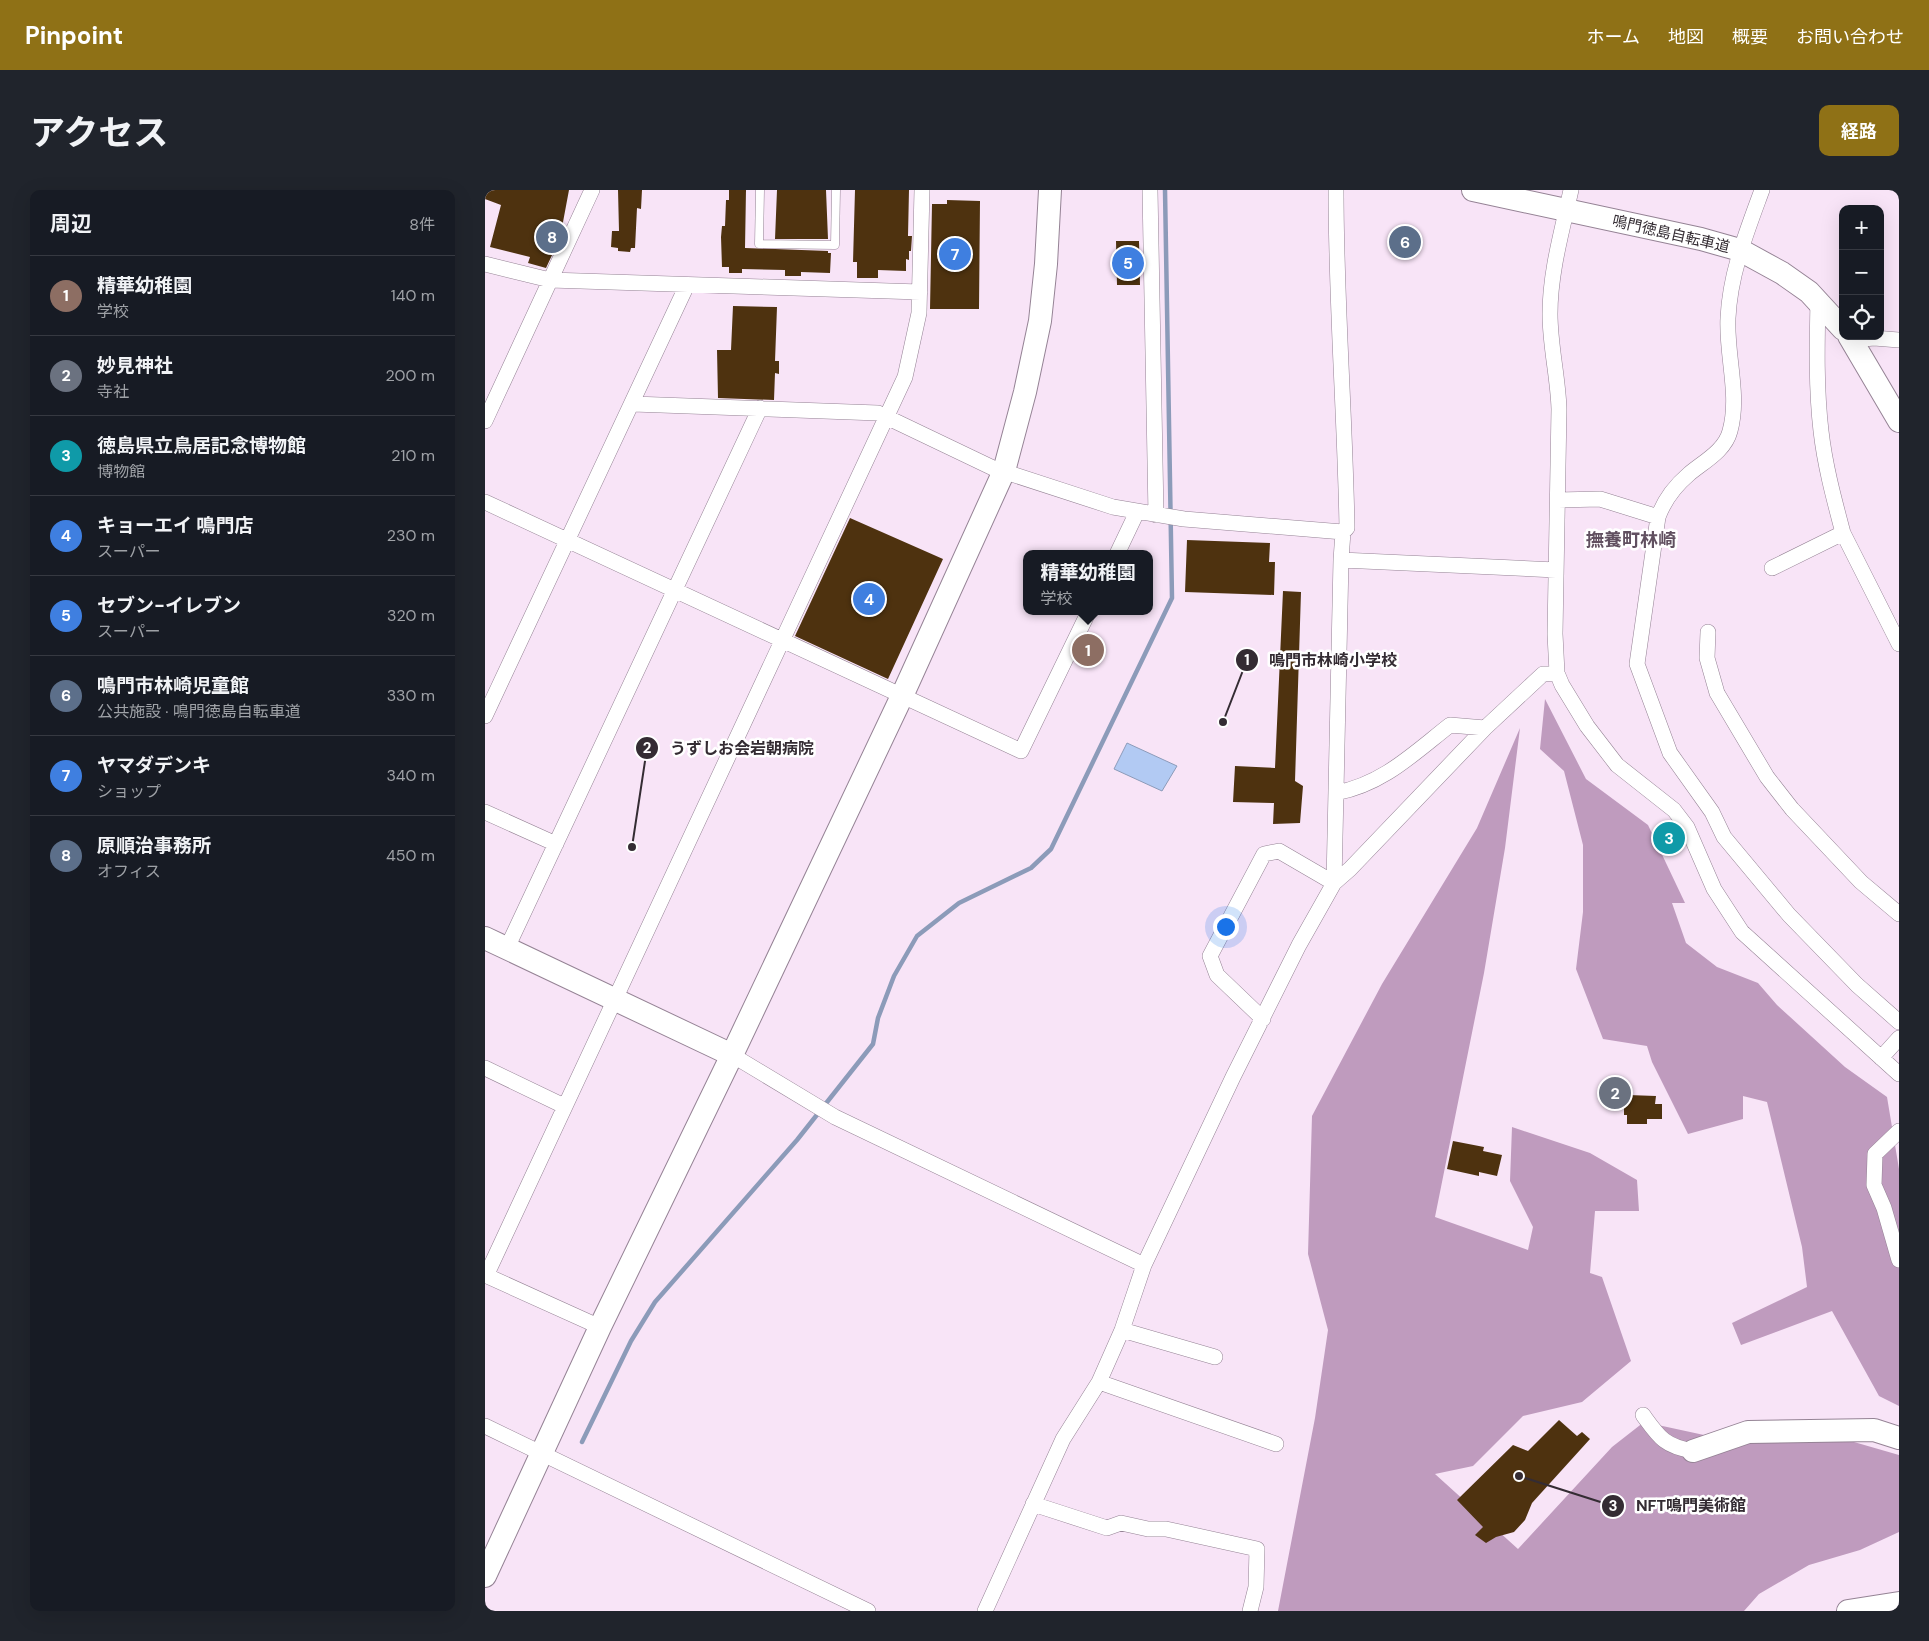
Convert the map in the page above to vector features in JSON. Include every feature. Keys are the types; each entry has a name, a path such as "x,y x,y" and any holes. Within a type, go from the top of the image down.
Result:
{"street":[{"path":"485,421 592,190"},
{"path":"600,1327 486,1275 613,999 905,377 911,356 920,292 922,190"},
{"path":"485,1576 600,1327 732,1055 901,696 1004,471 1025,392 1040,320 1046,264 1050,190"},
{"path":"1150,190 1159,516"},
{"path":"1333,883 1341,560 1343,532 1347,528 1345,409 1337,303 1336,190"},
{"name":"鳴門徳島自転車道","path":"1473,190 1569,200 1740,250 1782,272 1818,301 1839,325"},
{"path":"1763,190 1740,250 1728,317 1733,415 1730,434 1716,453 1687,475 1663,504 1658,517 1637,664 1670,753 1712,812 1724,837 1783,908 1857,985 1899,1022"},
{"path":"1569,200 1553,273 1550,312 1551,347 1558,379 1559,409 1556,570 1557,673 1587,726 1617,765 1675,810 1683,821 1714,889 1742,932 1899,1074"},
{"path":"485,264 550,280 920,292"},
{"path":"485,716 633,404 687,285"},
{"path":"1818,301 1817,357 1821,431 1830,482 1843,533 1899,644"},
{"path":"1884,339 1899,340"},
{"name":"鳴門徳島自転車道","path":"1851,340 1899,421"},
{"path":"633,404 878,413 1004,471 1113,507 1159,516 1343,532"},
{"path":"507,948 760,408"},
{"path":"1557,500 1600,499 1658,517"},
{"path":"485,502 1021,752 1087,615"},
{"path":"1119,550 1137,512"},
{"path":"1772,568 1843,533"},
{"path":"1341,560 1556,570"},
{"path":"1707,632 1707,658 1717,693 1767,777 1792,809 1861,882 1899,914"},
{"path":"985,1611 1063,1439 1099,1382 1122,1330 1144,1264 1233,1077 1299,945 1333,883 1350,869 1485,728 1543,674 1557,673"},
{"path":"1336,793 1357,789 1379,780 1450,725 1485,728"},
{"path":"485,812 556,844"},
{"path":"1263,1019 1217,975 1210,956 1264,854 1279,851 1333,883"},
{"path":"485,938 732,1055 835,1117 1144,1264"},
{"path":"1881,1058 1899,1038"},
{"path":"485,1068 564,1106"},
{"path":"1899,1131 1875,1154 1875,1186 1884,1208 1899,1260"},
{"path":"1122,1330 1215,1357"},
{"path":"1099,1382 1276,1444"},
{"path":"1643,1415 1661,1440 1676,1448 1693,1450 1748,1432 1873,1430 1899,1438"},
{"path":"485,1426 868,1611"},
{"path":"1033,1504 1107,1528 1121,1523 1166,1529 1257,1549 1256,1587 1250,1611"},
{"path":"1848,1611 1899,1603"}],"lane":[{"path":"760,190 759,244 835,245 835,190"}],"shaded area":[{"path":"1545,699 1586,779 1648,825 1685,903 1672,903 1686,943 1717,967 1758,983 1777,1005 1845,1067 1887,1097 1899,1169 1899,1406 1879,1396 1832,1311 1741,1345 1732,1323 1807,1287 1802,1247 1767,1102 1743,1096 1743,1119 1688,1134 1652,1062 1647,1046 1603,1039 1576,969 1583,912 1583,845 1564,771 1540,749"},
{"path":"1520,728 1505,848 1484,973 1435,1217 1528,1250 1533,1227 1510,1181 1512,1127 1590,1153 1637,1180 1639,1211 1595,1211 1590,1273 1602,1277 1631,1361 1582,1402 1523,1416 1473,1466 1435,1474 1518,1549 1612,1447 1644,1422 1704,1435 1847,1440 1899,1455 1899,1532 1860,1550 1809,1565 1759,1594 1744,1611 1278,1611 1315,1418 1328,1330 1308,1254 1312,1116 1382,984 1477,828"}],"water":[{"path":"1127,743 1177,766 1162,791 1114,769"}],"building":[{"path":"485,190 569,190 560,238 546,268 528,263 530,257 490,247 501,205 485,199"},
{"path":"618,190 642,190 641,209 637,208 635,248 631,248 630,252 618,251 618,248 611,247 612,231 619,231"},
{"path":"729,190 746,190 745,248 828,251 828,253 831,253 830,273 801,272 801,276 785,276 785,270 742,269 742,273 729,273 729,267 722,267 721,237 722,226 725,226 726,200 729,200"},
{"path":"777,190 826,190 828,239 775,239"},
{"path":"855,190 909,190 908,236 912,236 909,260 906,259 906,271 878,270 878,278 857,278 857,262 853,262"},
{"path":"947,200 980,201 979,309 930,309 932,204 947,204"},
{"path":"1116,241 1139,241 1140,285 1117,285"},
{"path":"733,306 777,307 775,361 779,361 779,374 775,373 774,400 718,398 717,350 731,350"},
{"path":"850,518 943,559 888,679 795,636"},
{"path":"1187,540 1270,543 1269,562 1275,562 1274,595 1185,592"},
{"path":"1283,591 1301,592 1295,781 1303,786 1300,823 1273,824 1274,803 1233,802 1235,766 1275,768"},
{"path":"1628,1095 1656,1096 1655,1104 1662,1104 1662,1119 1647,1119 1647,1124 1627,1124 1627,1115 1624,1115 1624,1102 1628,1103"},
{"path":"1453,1141 1484,1147 1483,1151 1502,1155 1497,1176 1479,1172 1479,1176 1447,1169"},
{"path":"1559,1420 1577,1436 1582,1432 1590,1439 1532,1503 1525,1520 1514,1532 1496,1537 1486,1543 1475,1535 1483,1527 1457,1500 1513,1445 1528,1451"}],"waterway":[{"path":"582,1442 631,1341 655,1302 797,1140 873,1044 878,1018 894,976 917,936 959,903 1031,868 1051,849 1172,598 1165,190"}],"place":[{"name":"原順治事務所","path":"552,237"},
{"name":"鳴門市林崎児童館","path":"1405,242"},
{"name":"ヤマダデンキ","path":"955,254"},
{"name":"セブン-イレブン","path":"1128,263"},
{"name":"キョーエイ 鳴門店","path":"869,599"},
{"name":"精華幼稚園","path":"1088,650"},
{"name":"鳴門市林崎小学校","path":"1223,722"},
{"name":"徳島県立鳥居記念博物館","path":"1669,838"},
{"name":"うずしお会岩朝病院","path":"632,847"},
{"name":"妙見神社","path":"1615,1093"},
{"name":"NFT鳴門美術館","path":"1519,1476"}],"district":[{"name":"撫養町林崎","path":"1631,540"}]}
